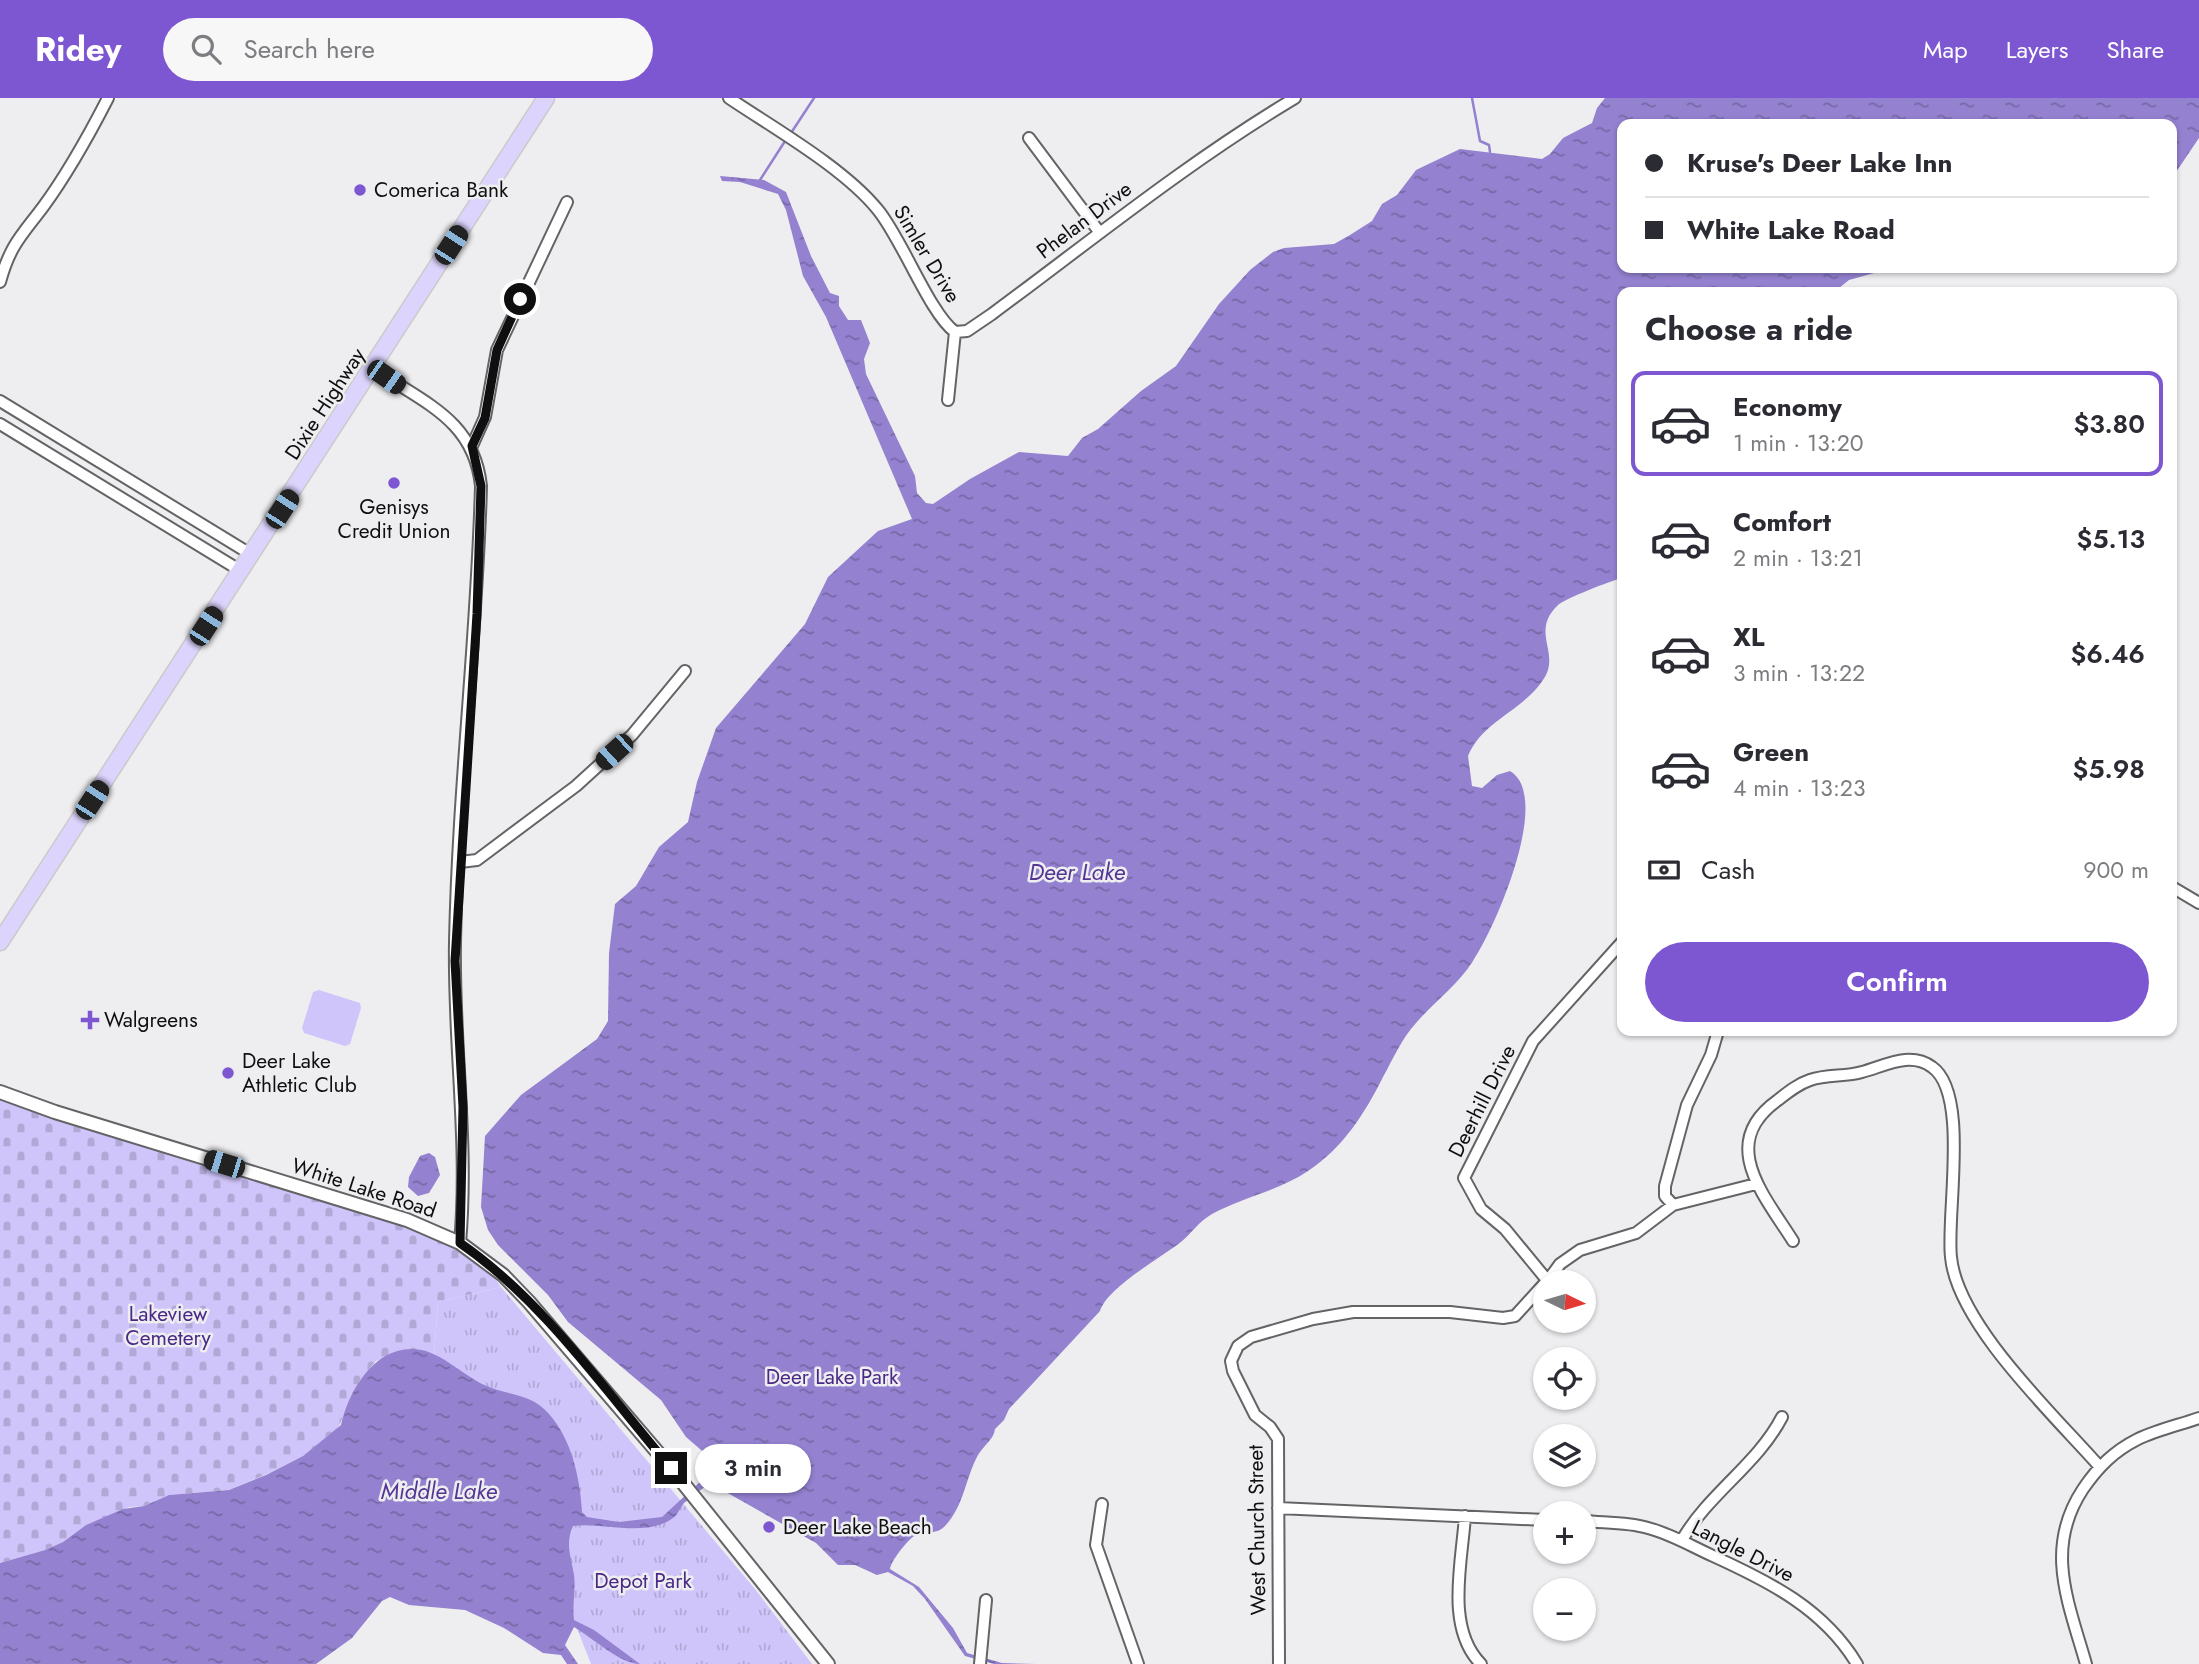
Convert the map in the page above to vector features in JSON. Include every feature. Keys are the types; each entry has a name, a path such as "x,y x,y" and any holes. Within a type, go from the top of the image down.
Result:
{"main road":[{"name":"Dixie Highway","path":"0,942 545,98"}],"street":[{"path":"0,282 19,234 50,197 89,135 108,98"},
{"name":"Simler Drive","path":"729,98 864,195 886,221 939,311 955,332"},
{"name":"Phelan Drive","path":"955,332 961,333 975,325 1247,126 1294,98"},
{"path":"1029,138 1100,233"},
{"path":"472,446 485,418 500,342 567,202"},
{"path":"948,400 955,332"},
{"path":"373,368 447,418 472,446 481,486 455,961 463,1107 460,1243"},
{"path":"0,418 4,403 252,555"},
{"path":"0,424 241,571"},
{"path":"127,502 137,485"},
{"path":"460,862 477,860 576,786 632,736 685,671"},
{"path":"2177,890 2199,903"},
{"name":"Deerhill Drive","path":"1537,1270 1505,1229 1481,1209 1464,1178 1533,1041 1617,948"},
{"path":"1673,1205 1665,1196 1668,1175 1679,1143 1687,1105 1711,1055 1717,1036"},
{"path":"1793,1241 1756,1184 1748,1156 1751,1132 1771,1105 1800,1084 1826,1076 1863,1072 1903,1059 1926,1062 1936,1069 1943,1080 1955,1143 1949,1232 1951,1260 1959,1286 2007,1364 2099,1466"},
{"name":"White Lake Road","path":"0,1092 65,1115 407,1220 460,1243 503,1275 529,1302 691,1492 828,1664"},
{"path":"1555,1270 1580,1250 1636,1233 1673,1205 1756,1184"},
{"name":"West Church Street","path":"1279,1664 1278,1439 1270,1427 1255,1415 1232,1367 1238,1346 1251,1337 1279,1328 1353,1312 1450,1312 1503,1318 1515,1316 1533,1296"},
{"path":"1682,1540 1703,1510 1769,1441 1782,1417"},
{"path":"2085,1664 2064,1583 2061,1552 2064,1526 2073,1504 2099,1466 2138,1439 2199,1418"},
{"path":"1102,1504 1096,1545 1138,1664"},
{"path":"1278,1508 1533,1519"},
{"path":"1465,1516 1460,1613 1467,1646 1481,1664"},
{"name":"Langle Drive","path":"1596,1522 1648,1527 1746,1570 1800,1602 1830,1627 1857,1664"},
{"path":"981,1660 986,1600"}],"green space":[{"path":"319,990 360,1003 361,1008 350,1044 345,1046 304,1033 302,1028 313,992"},
{"name":"Lakeview Cemetery","path":"0,1098 432,1235 479,1263 501,1287 438,1302 434,1356 422,1350 400,1351 376,1361 360,1380 338,1428 303,1456 229,1490 169,1495 144,1506 129,1507 86,1525 63,1542 45,1550 0,1563"},
{"name":"Depot Park","path":"501,1287 755,1589 812,1664 591,1664 578,1631 434,1356 438,1302"}],"water":[{"name":"Deer Lake","path":"1605,98 2199,98 2199,138 2177,171 2177,119 1617,119 1617,273 1874,273 1849,280 1840,287 1617,287 1617,580 1562,602 1550,614 1546,623 1549,666 1546,675 1528,697 1484,733 1468,756 1472,786 1482,788 1497,775 1510,771 1522,785 1525,807 1523,834 1516,863 1483,945 1460,978 1406,1035 1369,1104 1332,1152 1297,1178 1207,1217 1181,1242 1123,1283 1009,1409 978,1455 951,1519 940,1530 914,1536 899,1552 891,1566 890,1569 919,1587 953,1628 967,1653 1002,1663 1036,1664 994,1664 965,1656 913,1586 888,1572 877,1575 855,1565 838,1565 816,1543 710,1483 684,1503 673,1518 659,1525 647,1528 573,1526 569,1544 574,1580 574,1620 594,1630 640,1664 615,1655 574,1627 565,1645 578,1664 567,1664 561,1655 543,1653 504,1628 465,1610 409,1605 390,1597 382,1601 352,1638 316,1664 0,1664 0,1563 45,1550 63,1542 86,1525 123,1509 144,1506 169,1495 229,1490 303,1456 341,1425 358,1383 379,1360 391,1353 406,1349 430,1352 482,1384 526,1398 542,1407 557,1424 569,1447 577,1473 582,1512 587,1517 619,1522 662,1517 714,1469 715,1462 686,1437 661,1400 568,1322 548,1295 498,1245 488,1230 481,1207 485,1136 521,1095 597,1039 608,1021 609,953 615,904 636,886 659,847 688,822 697,782 716,728 805,624 828,577 878,531 912,519 826,317 803,276 786,210 778,194 740,182 722,181 720,176 764,180 786,192 811,256 830,293 839,296 839,306 848,320 861,320 870,343 864,359 866,374 915,476 917,493 926,503 933,504 970,479 1019,452 1068,456 1082,438 1098,429 1141,391 1176,366 1219,304 1250,270 1273,252 1284,248 1334,244 1372,221 1382,204 1397,195 1416,170 1460,149 1542,159 1550,154 1563,138 1592,123 1597,108"},
{"path":"429,1153 435,1157 440,1175 429,1193 418,1196 408,1187 409,1177 420,1156"}],"waterway":[{"path":"791,133 814,98"},
{"path":"1472,98 1480,141 1489,145 1490,152"},
{"path":"760,180 787,138"}],"place":[{"name":"Comerica Bank","path":"360,190"},
{"name":"Genisys Credit Union","path":"394,483"},
{"name":"Walgreens","path":"90,1020"},
{"name":"Deer Lake Athletic Club","path":"228,1073"},
{"name":"Deer Lake Beach","path":"769,1527"}],"route":[{"path":"520,299 497,350 485,418 472,446 479,466 481,486 477,614 456,921 455,961 463,1107 463,1209 460,1243 503,1275 529,1302 671,1468"}],"park label":[{"name":"Deer Lake Park","path":"832,1377"}],"water label":[{"name":"Middle Lake","path":"439,1491"}]}
